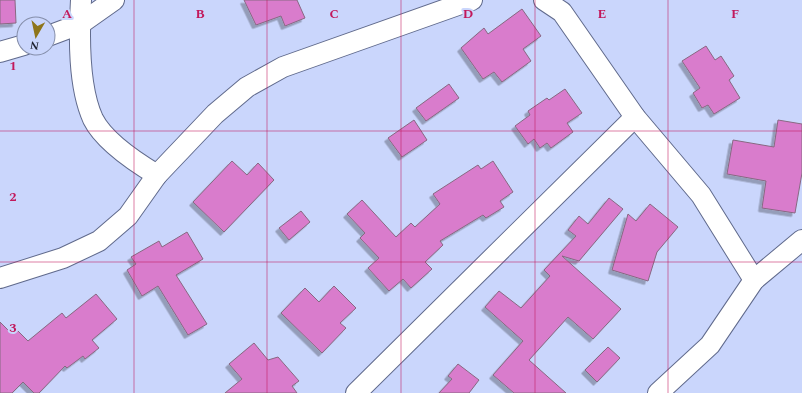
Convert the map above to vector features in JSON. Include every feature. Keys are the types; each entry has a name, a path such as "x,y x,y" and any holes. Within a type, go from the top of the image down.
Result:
{"street":[{"path":"81,0 80,24 84,90 94,120 111,140 135,161 158,175"},
{"path":"56,33 80,24 114,0"},
{"path":"0,278 63,258 98,241 128,216 158,175 215,114 247,87 283,67 472,0"},
{"path":"544,0 562,12 635,117 701,195 754,280"},
{"path":"0,52 16,47"},
{"path":"356,393 635,117"},
{"path":"658,393 710,345 754,280 802,240"}],"building":[{"path":"0,0 15,0 16,23 0,24"},
{"path":"244,0 297,0 305,18 285,26 281,16 256,25"},
{"path":"522,9 541,36 523,49 531,61 502,82 494,72 483,79 461,48 484,28 488,34"},
{"path":"706,46 715,60 721,56 734,76 729,80 740,98 714,114 708,105 702,108 693,93 700,88 682,61"},
{"path":"449,84 459,98 426,121 416,108"},
{"path":"565,89 582,113 567,123 573,132 551,148 547,143 540,148 534,139 528,144 515,126 530,115 528,111 547,98 549,100"},
{"path":"414,120 427,140 402,157 388,138"},
{"path":"778,120 802,124 802,173 795,213 762,208 766,181 727,174 733,140 774,147"},
{"path":"232,161 247,175 258,163 274,180 224,232 193,202"},
{"path":"493,161 513,192 500,201 504,207 486,218 483,215 440,241 443,245 425,262 432,269 411,288 403,279 389,291 368,268 379,258 360,238 365,233 347,214 362,200 396,237 411,223 415,227 440,204 433,194 478,165 481,169"},
{"path":"609,198 623,209 579,261 562,256 621,309 593,339 568,317 529,360 566,393 514,393 493,375 523,341 485,307 499,291 521,308 550,276 544,270 576,236 568,230 579,216 588,224"},
{"path":"650,204 678,227 657,252 648,281 612,270 628,214 636,221"},
{"path":"301,211 310,222 289,240 279,228"},
{"path":"187,232 203,259 176,275 207,324 188,335 158,286 142,296 127,270 136,264 131,257 159,241 162,247"},
{"path":"334,286 356,308 340,323 346,328 322,353 281,313 305,288 319,302"},
{"path":"96,294 117,319 92,340 99,348 85,359 83,356 67,368 65,366 39,393 34,393 23,382 12,393 0,393 0,322 10,332 14,327 28,341 62,313 66,318"},
{"path":"254,343 268,360 278,357 299,381 292,386 297,393 225,393 242,379 229,364"},
{"path":"608,347 620,358 597,382 585,370"},
{"path":"458,364 479,380 469,393 439,393 452,379 448,376"}]}
